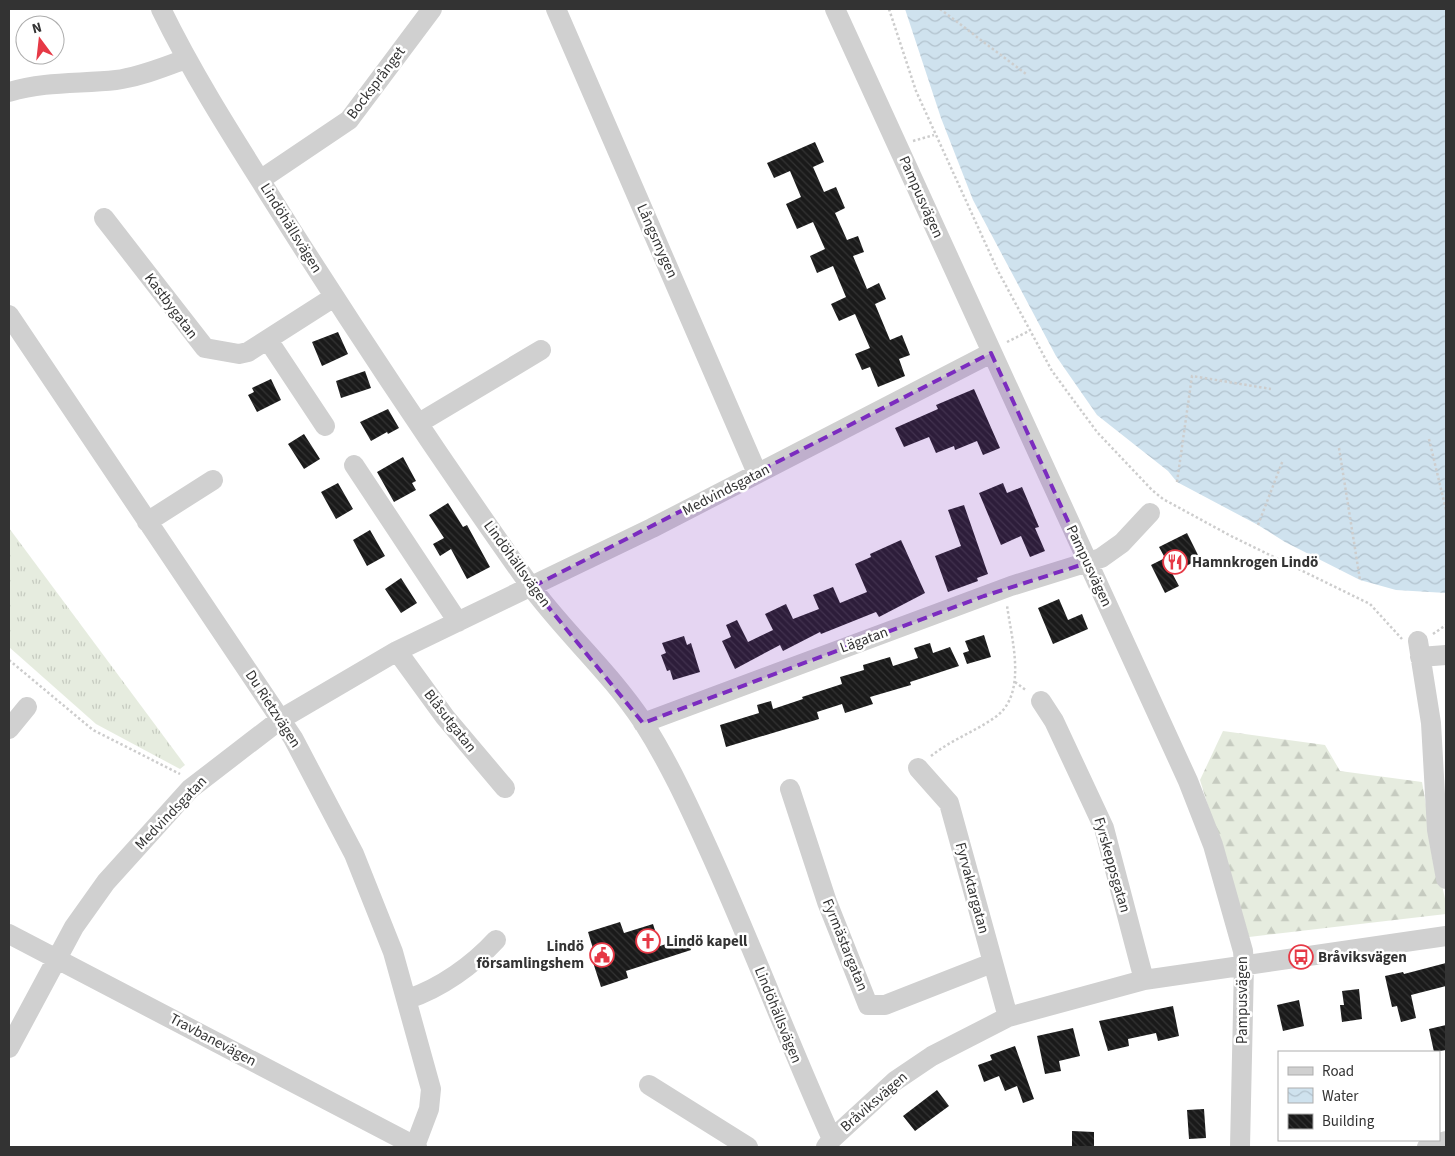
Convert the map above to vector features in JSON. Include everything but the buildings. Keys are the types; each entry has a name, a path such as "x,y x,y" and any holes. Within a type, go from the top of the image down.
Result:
{"street":[{"name":"Lindöhällsvägen","path":"161,9 186,59 222,122 334,297 419,423 532,587 643,723 690,809 740,918 829,1143"},
{"name":"Bocksprånget","path":"260,180 349,120 432,9"},
{"name":"Långsmygen","path":"556,9 757,473"},
{"name":"Pampusvägen","path":"835,9 1188,781 1213,845 1229,895 1244,965 1240,1147"},
{"path":"9,92 56,82 116,80 143,74 186,59"},
{"name":"Kastbygatan","path":"104,218 204,348 239,354 248,352 334,297"},
{"name":"Du Rietzvägen","path":"9,315 281,719 354,854 393,952 408,999 432,1089 429,1109 416,1147"},
{"path":"268,340 325,426"},
{"path":"419,423 541,350"},
{"name":"Medvindsgatan","path":"9,1048 74,927 106,882 197,783 281,719 397,651 532,587 991,353"},
{"path":"354,465 458,622"},
{"path":"147,522 213,480"},
{"name":"Lägatan","path":"643,723 1004,589 1101,558 1122,543 1150,513"},
{"path":"1446,656 1419,649 1431,723 1437,830 1446,878"},
{"name":"Blåsutgatan","path":"397,651 446,717 505,788"},
{"name":"Fyrskeppsgatan","path":"1040,701 1054,722 1104,828 1144,980"},
{"path":"9,729 27,707"},
{"name":"Fyrvaktargatan","path":"918,768 949,803 1008,1017"},
{"name":"Fyrmästargatan","path":"790,789 827,902 868,1005 885,1005 992,963"},
{"name":"Travbanevägen","path":"9,934 416,1147"},
{"name":"Bråviksvägen","path":"829,1143 895,1081 932,1056 1008,1017 1144,980 1446,936"},
{"path":"408,999 425,994 478,959 496,940"},
{"path":"649,1085 748,1147"},
{"path":"1427,1147 1446,1141"}],"path":[{"path":"889,9 916,91 934,135 998,271 1052,371 1097,432 1152,490 1163,499 1231,536 1370,604 1399,638 1419,649 1446,625"},
{"path":"940,9 1026,74"},
{"path":"897,145 934,135"},
{"path":"991,353 1004,343 1030,331"},
{"path":"1177,482 1192,376 1271,389"},
{"path":"1429,438 1446,510"},
{"path":"1340,448 1360,580"},
{"path":"1258,525 1283,460"},
{"path":"918,768 946,744 995,718 1005,709 1015,682 1014,658 1004,589"},
{"path":"9,660 93,730 197,783"}],"highlighted area":[{"path":"991,353 1087,563 984,596 643,723 532,587"}],"green space":[{"path":"9,528 185,765 180,769 96,724 9,647"},
{"path":"1223,731 1325,745 1340,771 1422,782 1446,903 1446,914 1249,937 1200,780"}],"water":[{"path":"905,9 1446,9 1446,593 1396,590 1360,580 1285,542 1258,525 1177,482 1168,471 1097,415 1056,356 973,200 941,118"}],"place":[{"name":"Hamnkrogen Lindö","path":"1175,562"},
{"name":"Lindö kapell","path":"648,941"},
{"name":"Lindö församlingshem","path":"602,955"},
{"name":"Bråviksvägen","path":"1301,957"}]}
